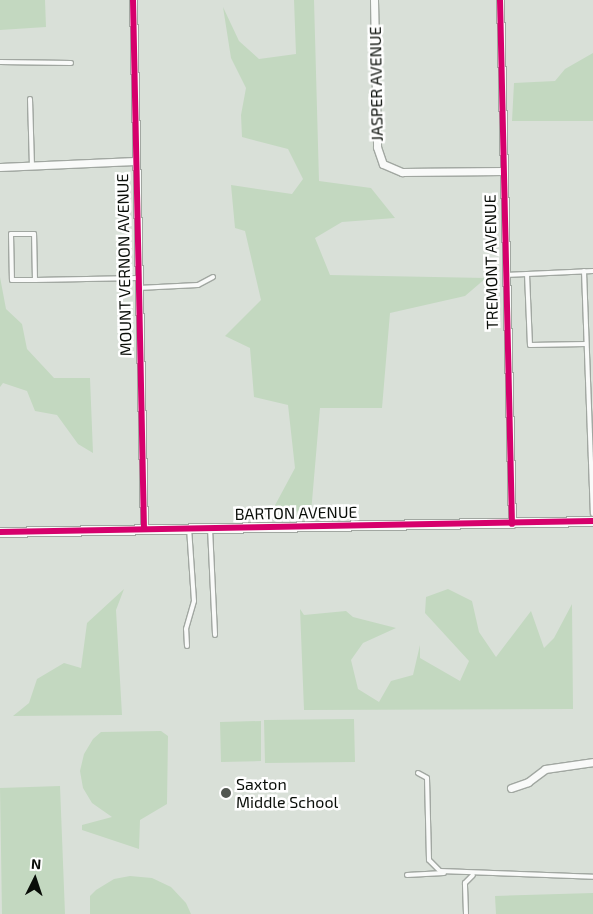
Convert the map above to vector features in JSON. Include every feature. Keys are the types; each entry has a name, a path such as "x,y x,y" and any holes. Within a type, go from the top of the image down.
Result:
{"street":[{"name":"MOUNT VERNON AVENUE","path":"133,0 144,529"},
{"name":"JASPER AVENUE","path":"374,0 377,147 383,164 402,172 503,171"},
{"name":"TREMONT AVENUE","path":"500,0 512,524"},
{"path":"0,167 135,162"},
{"name":"BARTON AVENUE","path":"0,532 593,521"},
{"path":"511,788 528,782 545,769 593,762"}],"lane":[{"path":"0,62 71,63"},
{"path":"30,98 32,166"},
{"path":"36,280 34,234 11,234 12,280 36,280 138,278"},
{"path":"584,271 593,514"},
{"path":"505,275 593,271"},
{"path":"527,274 530,345 586,344"},
{"path":"138,288 198,285 213,277"},
{"path":"187,646 186,629 194,601 188,528"},
{"path":"210,528 215,635"},
{"path":"418,773 427,778 429,860 434,867 447,872 475,874 593,877"},
{"path":"407,875 432,876 447,872"},
{"path":"466,914 465,883 469,876 475,874"}],"green space":[{"path":"0,0 45,0 46,27 0,30"},
{"path":"294,0 314,0 319,181 371,188 395,218 342,222 315,238 330,275 486,278 465,296 390,313 382,408 320,408 311,513 273,509 295,468 288,405 254,397 250,348 225,336 261,300 245,231 235,228 231,185 292,194 303,179 288,149 242,137 241,115 246,88 231,58 223,7 239,41 259,59 296,54"},
{"path":"593,53 593,121 512,121 514,83 555,81 565,69"},
{"path":"0,277 6,309 22,324 27,349 54,378 90,378 93,453 78,444 57,415 35,411 27,391 3,383 0,387"},
{"path":"124,589 116,610 122,715 13,716 29,703 37,679 64,663 81,668 87,623"},
{"path":"448,589 472,601 479,632 496,657 531,611 544,648 554,638 572,604 573,709 304,710 300,609 304,615 346,611 353,617 396,628 363,643 351,660 358,689 379,702 391,681 413,675 420,645 420,658 460,681 469,661 425,613 426,597"},
{"path":"354,719 355,762 265,763 264,720"},
{"path":"261,721 261,761 221,762 220,722"},
{"path":"161,731 168,736 167,804 140,820 139,849 82,830 82,825 112,817 92,803 83,788 80,771 84,754 93,739 101,732"},
{"path":"60,786 65,914 2,914 0,788"},
{"path":"130,876 152,878 171,887 186,903 191,914 90,914 90,896 96,890 114,879"},
{"path":"593,893 593,914 496,914 495,896"}],"cycle path":[{"path":"133,0 144,529"},
{"path":"500,0 512,524"},
{"path":"0,532 593,521"}],"place":[{"name":"Saxton Middle School","path":"226,793"}]}
